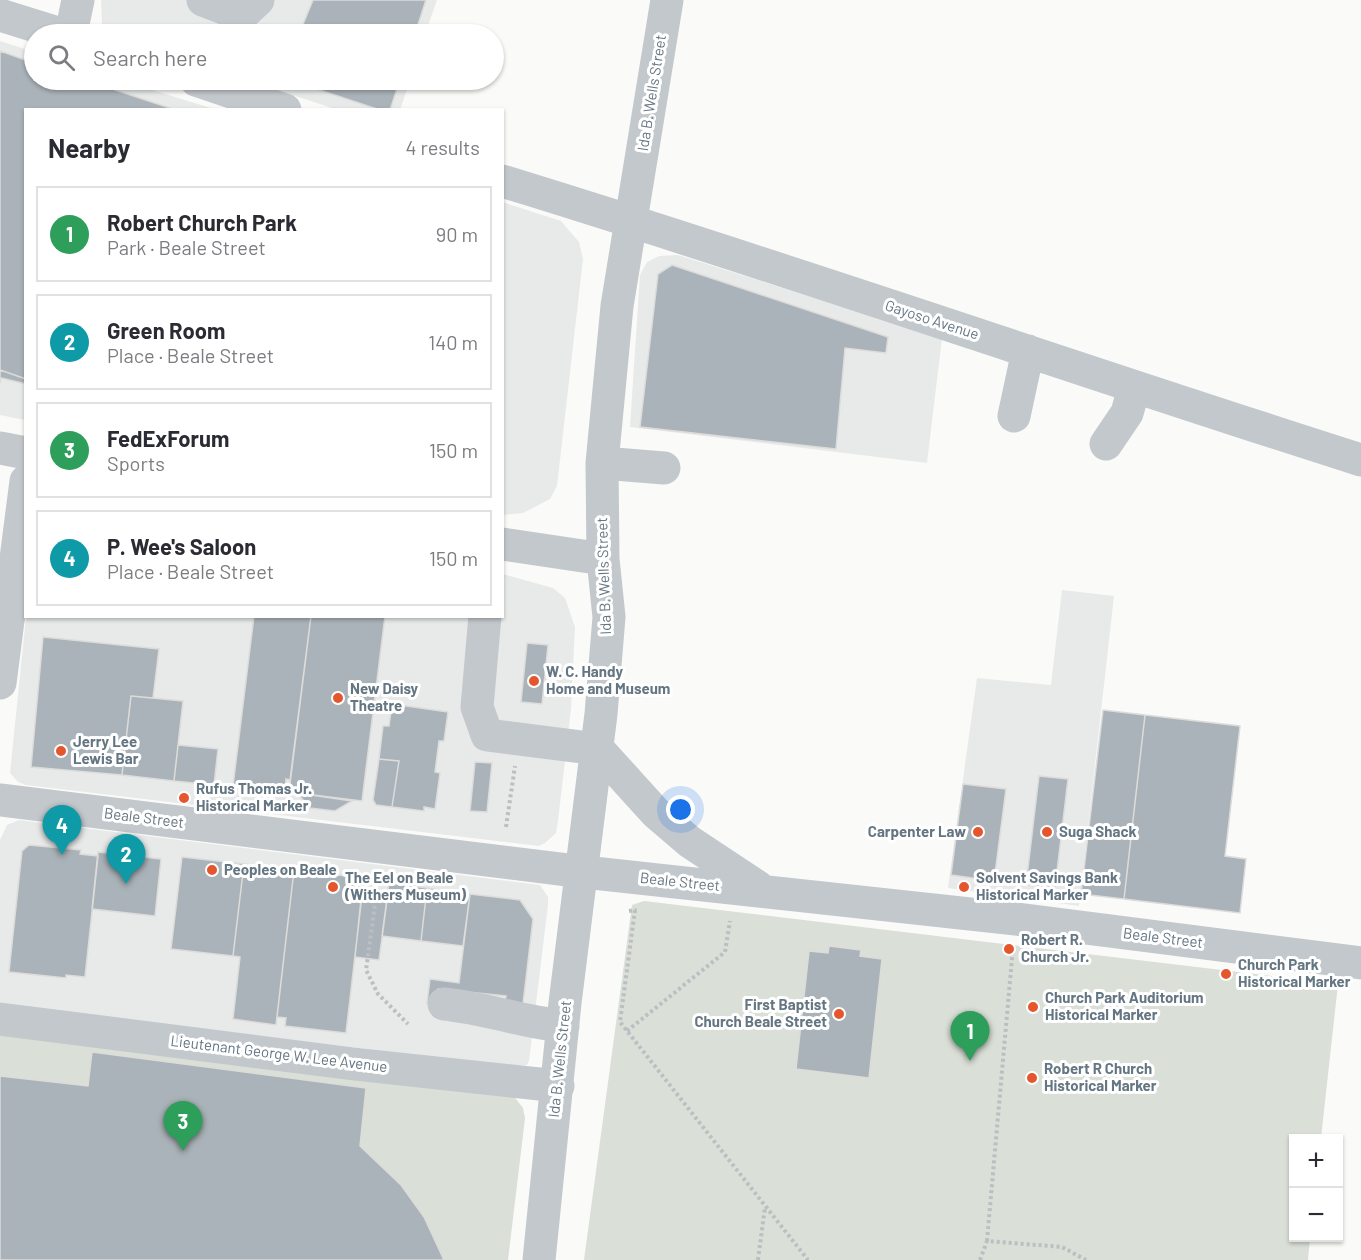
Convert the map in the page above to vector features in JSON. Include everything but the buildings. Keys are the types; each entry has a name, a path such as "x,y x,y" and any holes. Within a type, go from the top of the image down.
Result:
{"street":[{"path":"73,24 78,0"},
{"path":"203,0 242,15 258,0"},
{"name":"Ida B. Wells Street","path":"539,1260 563,1026 598,749 609,617 603,559 602,463 616,306 667,0"},
{"path":"0,15 29,24"},
{"path":"226,90 279,108"},
{"name":"Gayoso Avenue","path":"504,182 631,220 1134,388 1361,460"},
{"path":"1014,416 1028,351"},
{"path":"1106,444 1127,413 1134,388"},
{"path":"0,448 24,453"},
{"path":"602,463 664,468"},
{"path":"0,682 9,522 24,486"},
{"path":"504,544 603,559"},
{"path":"485,618 477,707 487,735 598,749 656,813 690,842 762,890"},
{"name":"Beale Street","path":"0,800 584,872 1016,919 1361,963"},
{"path":"444,1004 478,1007 528,1023 563,1026"},
{"name":"Lieutenant George W. Lee Avenue","path":"0,1019 354,1064 558,1086"}],"path":[{"path":"506,827 515,763"},
{"path":"382,848 366,970 378,994 408,1024"},
{"path":"629,911 635,910 620,1022 807,1260"},
{"path":"980,1260 987,1241 1016,919"},
{"path":"627,1031 725,952 730,921"},
{"path":"758,1260 765,1207"},
{"path":"987,1241 1062,1246 1086,1260"}],"shaded area":[{"path":"101,0 437,0 429,24 102,24"},
{"path":"0,41 24,49 24,90 152,90 211,108 24,108 24,420 0,415"},
{"path":"277,90 407,90 401,108 332,108"},
{"path":"504,203 561,221 579,242 583,259 557,486 550,499 523,513 504,515"},
{"path":"678,255 942,338 927,463 630,427 640,275 647,262 659,256"},
{"path":"504,574 553,588 565,598 575,627 571,709 558,821 556,833 539,846 26,785 18,782 10,773 26,618 504,618"},
{"path":"1062,590 1114,596 1079,906 948,888 977,678 1051,685"},
{"path":"19,820 540,885 548,897 548,905 529,1061 527,1065 516,1066 0,1007 0,840 7,825"},
{"path":"644,901 1338,984 1321,1134 1289,1134 1289,1242 1310,1242 1308,1260 584,1260 632,905"},
{"path":"0,1032 512,1094 523,1108 525,1118 508,1260 0,1260"}],"place":[{"name":"W. C. Handy Home and Museum","path":"534,681"},
{"name":"New Daisy Theatre","path":"338,698"},
{"name":"Jerry Lee Lewis Bar","path":"61,751"},
{"name":"Rufus Thomas Jr. Historical Marker","path":"184,798"},
{"name":"Carpenter Law","path":"978,832"},
{"name":"Suga Shack","path":"1047,832"},
{"name":"P. Wee's Saloon","path":"62,855"},
{"name":"Peoples on Beale","path":"212,870"},
{"name":"Green Room","path":"126,884"},
{"name":"The Eel on Beale (Withers Museum)","path":"333,887"},
{"name":"Solvent Savings Bank Historical Marker","path":"964,887"},
{"name":"Robert R. Church Jr.","path":"1009,949"},
{"name":"Church Park Historical Marker","path":"1226,974"},
{"name":"Church Park Auditorium Historical Marker","path":"1033,1007"},
{"name":"First Baptist Church Beale Street","path":"839,1014"},
{"name":"Robert Church Park","path":"970,1061"},
{"name":"Robert R Church Historical Marker","path":"1032,1078"},
{"name":"FedExForum","path":"183,1151"}]}
